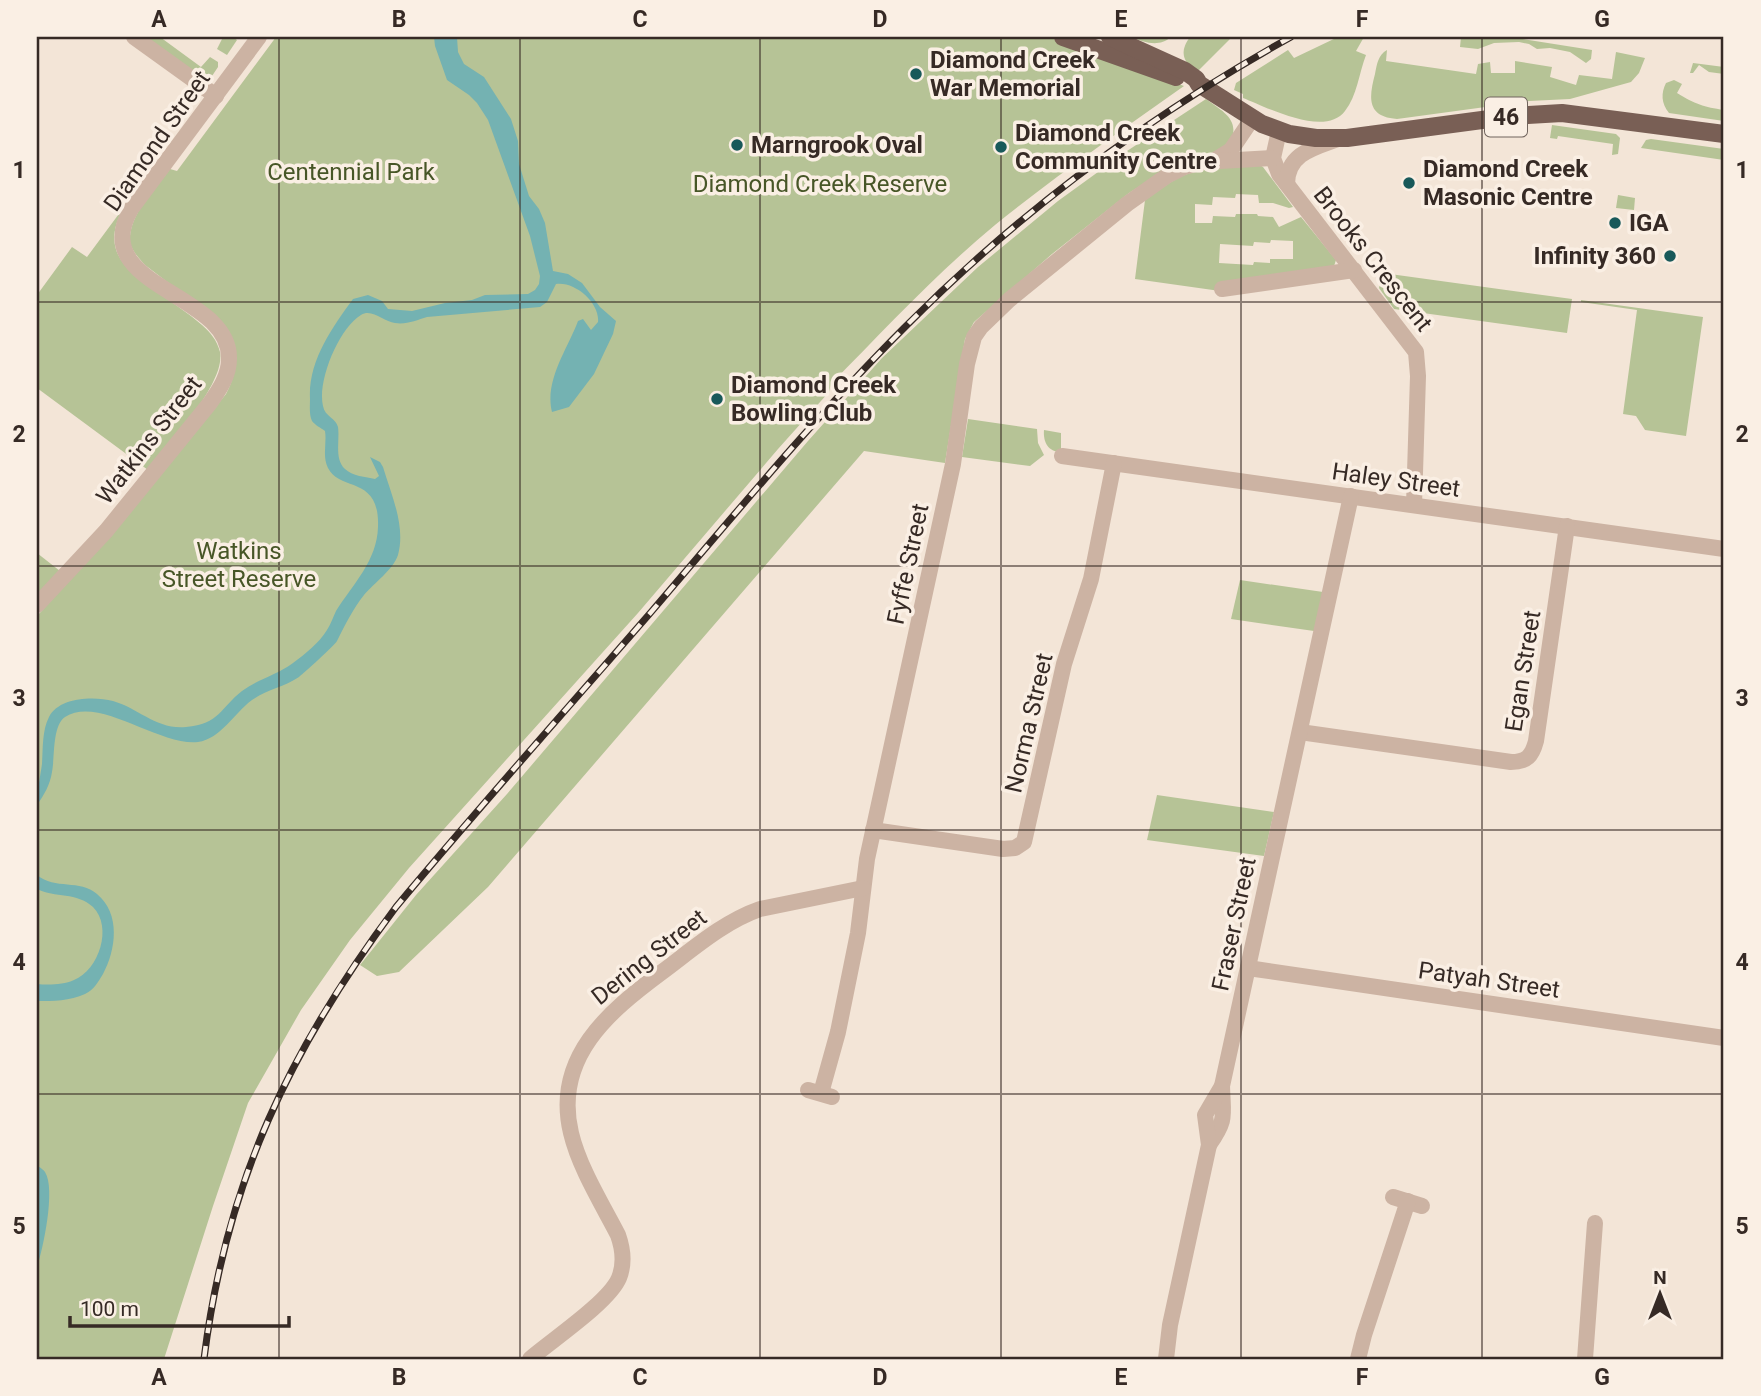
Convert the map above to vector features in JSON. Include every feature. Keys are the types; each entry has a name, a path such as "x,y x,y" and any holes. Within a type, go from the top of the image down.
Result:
{"main road":[{"name":"46","path":"1063,37 1188,83 1199,84"},
{"name":"46","path":"1110,37 1185,71 1199,84 1252,119 1279,131 1316,138 1340,139 1393,134 1512,116 1553,113 1724,134"}],"street":[{"path":"134,37 216,96"},
{"name":"Diamond Street","path":"121,239 123,225 131,209 259,37"},
{"name":"Fyffe Street","path":"1213,161 1231,150 1252,119"},
{"path":"1273,158 1279,131"},
{"path":"1287,184 1288,168 1297,158 1312,149 1340,139"},
{"name":"Fyffe Street","path":"820,1093 838,1031 858,933 873,830 953,464 967,364 974,337 1009,300 1127,204 1178,169 1213,161 1273,158"},
{"name":"Brooks Crescent","path":"1273,158 1279,174 1413,345 1418,358 1414,505"},
{"name":"Watkins Street","path":"37,605 93,546 210,403 227,370 228,349 219,331 205,317 136,267 125,253 121,239"},
{"path":"1222,289 1354,270"},
{"name":"Haley Street","path":"1062,456 1724,549"},
{"name":"Norma Street","path":"873,830 1003,849 1015,849 1024,842 1064,664 1091,579 1114,463"},
{"name":"Fraser Street","path":"1167,1359 1170,1325 1209,1145 1205,1115 1222,1086 1351,496"},
{"name":"Egan Street","path":"1300,732 1511,762 1529,757 1536,741 1567,526"},
{"name":"Dering Street","path":"530,1359 606,1295 619,1279 622,1267 622,1245 574,1143 569,1119 569,1092 575,1065 599,1026 627,998 744,914 863,888"},
{"name":"Patyah Street","path":"1248,968 1724,1038"},
{"path":"1358,1359 1407,1201"},
{"path":"1585,1359 1595,1223"}],"green space":[{"path":"144,37 160,37 201,67 210,57 218,62 218,67 212,76 204,78"},
{"path":"223,37 237,40 227,55 217,49"},
{"name":"Diamond Creek Reserve","path":"276,37 1051,37 1184,86 1065,171 973,243 871,343 831,384 829,392 638,613 409,868 350,940 301,1010 248,1103 164,1359 37,1359 37,616 119,526 226,394 230,385 236,360 225,326 145,265 132,248 130,236 135,218 146,200 170,169 177,171"},
{"path":"1130,37 1171,37 1156,43"},
{"path":"1190,37 1232,37 1196,73 1184,56 1184,47"},
{"path":"1338,37 1364,37 1356,51 1366,55 1352,98 1345,111 1336,119 1324,122 1295,118 1243,98 1243,94 1234,90 1236,83 1288,50 1294,58"},
{"path":"1461,37 1510,37 1592,50 1591,59 1586,63 1570,52 1550,48 1537,49 1519,42 1494,43 1478,49 1460,47"},
{"path":"1387,50 1386,61 1476,74 1478,64 1490,62 1491,73 1515,73 1515,61 1552,67 1550,77 1576,85 1579,75 1612,79 1616,52 1645,58 1639,73 1631,82 1570,99 1529,101 1397,119 1375,110 1371,98 1377,63"},
{"path":"1693,63 1724,67 1724,74 1709,72 1699,65 1690,73"},
{"path":"1674,80 1682,84 1677,93 1711,108 1724,110 1724,121 1669,113 1664,106 1663,94 1666,83"},
{"path":"1206,99 1231,121 1231,141 1215,153 1176,163 1129,193 1052,254 974,322 965,339 945,463 864,451 488,887 399,972 377,976 360,965 416,895 507,794 882,358 978,267 1058,201"},
{"path":"1552,125 1616,134 1620,138 1618,154 1612,155 1613,144 1558,136 1557,139 1550,138"},
{"path":"1646,140 1724,149 1724,160 1641,148"},
{"path":"1258,164 1293,207 1259,203 1258,195 1213,197 1212,205 1195,204 1195,223 1212,223 1213,216 1257,214 1273,217 1279,227 1301,217 1336,260 1334,266 1220,291 1135,279 1145,200 1172,181 1191,173 1210,168","holes":["1293,241 1293,259 1270,259 1270,263 1254,262 1253,265 1219,263 1220,244 1253,246 1254,242"]},
{"path":"1618,195 1635,198 1634,210 1616,208"},
{"path":"124,207 114,235 119,257 135,275 205,328 215,340 220,352 214,380 205,396 148,470 37,388 37,295 72,247 87,257"},
{"path":"1390,274 1572,299 1567,333 1394,309 1379,288 1381,279"},
{"path":"1581,300 1703,317 1686,436 1645,430 1636,416 1623,414 1637,310"},
{"path":"968,419 1037,429 1038,443 1044,455 1030,466 962,457"},
{"path":"1044,430 1061,433 1061,452 1047,446"},
{"path":"37,553 60,571 37,595"},
{"path":"1240,580 1323,592 1314,631 1231,619"},
{"path":"1157,795 1274,812 1264,856 1147,840"}],"water":[{"path":"434,37 457,37 458,52 464,64 484,77 511,119 518,141 519,164 529,196 545,223 553,271 568,274 582,283 600,307 616,321 613,334 594,374 569,407 552,412 550,400 554,377 578,321 583,319 591,330 598,322 598,315 591,301 571,286 556,284 547,302 540,307 427,317 403,323 391,322 369,313 361,315 345,331 332,356 323,383 323,406 338,427 338,455 345,469 355,475 375,479 379,476 370,457 380,462 383,467 400,533 398,555 392,566 364,595 337,641 319,659 299,677 245,705 220,731 206,740 182,741 165,737 94,712 79,712 65,717 56,734 50,781 37,805 45,728 49,717 61,705 78,700 105,699 166,725 197,725 213,719 248,687 293,663 316,644 327,630 336,611 369,561 377,539 378,527 373,499 358,487 341,480 328,468 325,459 325,431 312,421 310,413 310,385 317,358 353,299 368,295 382,301 388,309 412,311 472,300 485,295 528,294 539,284 540,276 530,236 488,120 469,95 447,80"},
{"path":"37,875 44,880 90,889 105,902 110,912 114,932 111,954 103,974 93,988 79,996 37,1001 37,984 70,982 83,975 96,958 100,947 102,925 99,915 93,907 80,899 37,889"},
{"path":"37,1165 45,1172 48,1180 49,1205 37,1267"}],"railway":[{"path":"204,1359 214,1294 228,1233 246,1175 268,1120 294,1065 324,1013 396,907 775,467 904,328 993,245 1087,169 1187,99 1291,37"}],"place":[{"name":"Diamond Creek War Memorial","path":"916,74"},
{"name":"Marngrook Oval","path":"737,145"},
{"name":"Diamond Creek Community Centre","path":"1001,147"},
{"name":"Diamond Creek Masonic Centre","path":"1409,183"},
{"name":"IGA","path":"1615,223"},
{"name":"Infinity 360","path":"1670,256"},
{"name":"Diamond Creek Bowling Club","path":"717,399"}],"park label":[{"name":"Centennial Park","path":"351,172"},
{"name":"Watkins Street Reserve","path":"239,565"}]}
